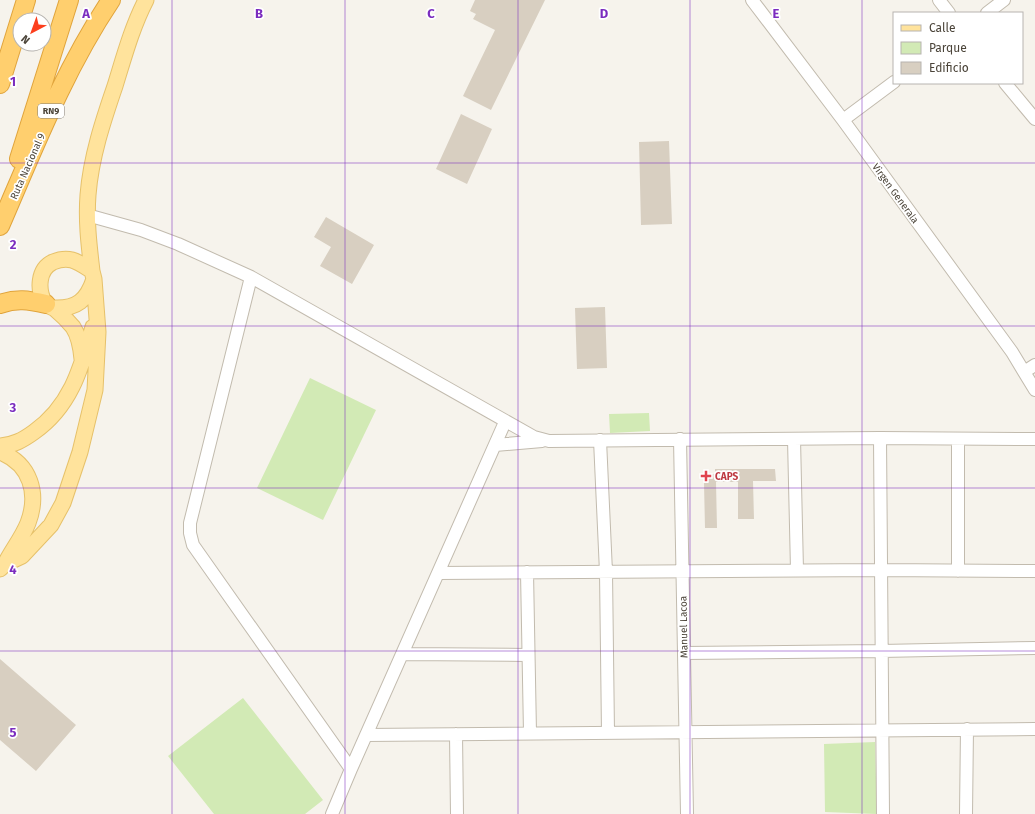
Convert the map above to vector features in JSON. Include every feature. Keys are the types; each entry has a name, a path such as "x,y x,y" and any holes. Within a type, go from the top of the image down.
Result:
{"highway":[{"path":"0,84 26,0"},
{"path":"0,218 68,0"},
{"name":"Ruta Nacional 9","path":"0,226 59,93 99,18 111,0"},
{"path":"0,304 8,301 25,299 50,306"}],"main road":[{"path":"3,567 22,556 51,525 68,488 80,452 94,399 98,356 97,312 87,215 88,194 94,153 128,44 146,0"},
{"path":"83,361 80,341 73,327 50,306 40,290 41,276 49,264 61,259 76,260 93,275"},
{"path":"50,306 65,309 84,299 90,291 93,275"},
{"path":"0,446 8,446 22,440 54,415 65,401 83,361 97,312"},
{"path":"0,452 8,456 23,468 29,477 33,497 28,523 3,567"}],"street":[{"name":"Virgen Generala","path":"752,0 843,120 1012,352 1035,390"},
{"path":"939,0 948,12"},
{"path":"988,12 1004,0"},
{"path":"843,120 893,83"},
{"path":"1006,84 1035,119"},
{"path":"87,215 141,230 163,238 251,277 534,438 549,441"},
{"path":"251,277 190,523 190,533 193,545 351,769"},
{"path":"1024,372 1035,365"},
{"path":"332,814 505,422"},
{"path":"880,438 883,814"},
{"path":"495,445 549,441 680,439 1035,439"},
{"name":"Manuel Lacoa","path":"680,439 687,814"},
{"path":"794,439 797,570"},
{"path":"958,439 958,571"},
{"path":"600,440 606,572 608,733"},
{"path":"438,573 797,570 1035,571"},
{"path":"527,572 530,733"},
{"path":"684,653 1035,648"},
{"path":"402,654 528,655"},
{"path":"366,735 1035,728"},
{"path":"966,814 967,729"},
{"path":"456,734 457,814"}],"green space":[{"path":"310,378 376,410 323,520 257,488"},
{"path":"649,413 650,431 610,433 609,414"},
{"path":"243,698 323,800 305,814 214,814 168,756"},
{"path":"875,742 877,814 825,812 824,744"}],"building":[{"path":"475,0 545,0 491,110 463,96 495,30 473,19 476,14 470,11"},
{"path":"461,114 492,129 467,184 436,169"},
{"path":"669,141 672,224 641,225 639,142"},
{"path":"326,217 374,245 352,284 320,266 331,247 314,237"},
{"path":"605,307 607,368 577,369 575,308"},
{"path":"715,469 775,469 776,481 753,481 754,519 738,519 738,482 716,482 717,528 705,528 704,483 708,483 708,474 715,474"},
{"path":"0,659 76,725 36,771 0,740"}],"place":[{"name":"CAPS","path":"706,476"}]}
